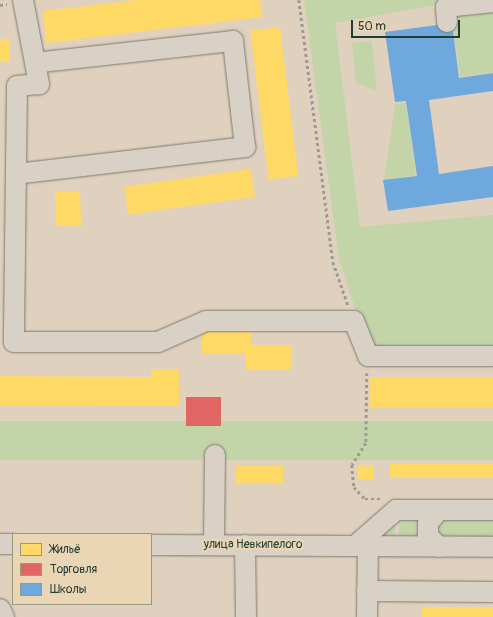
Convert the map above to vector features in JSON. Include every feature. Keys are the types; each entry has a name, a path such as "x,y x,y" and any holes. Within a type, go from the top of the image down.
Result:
{"street":[{"path":"23,0 39,84 17,86 14,342 158,342 206,321 354,321 368,356 493,356"},
{"path":"447,22 446,7 493,2"},
{"path":"16,174 245,147 233,41 35,63"},
{"path":"214,545 215,455"},
{"path":"366,617 367,592 361,546 396,510 493,510"},
{"path":"439,510 428,523 428,536 439,546"},
{"path":"0,544 12,544"},
{"name":"улица Невкипелого","path":"152,544 493,547"},
{"path":"245,545 246,617"},
{"path":"367,592 493,592"},
{"path":"0,609 4,617"}],"path":[{"path":"299,0 333,262 354,321"},
{"path":"368,356 366,443 352,465 354,487 366,499 389,499"}],"green space":[{"path":"304,0 436,0 436,5 335,23 360,227 493,215 493,351 369,352 339,259"},
{"path":"493,5 493,72 460,77 451,10"},
{"path":"372,41 377,91 356,83 352,43"},
{"path":"406,103 416,175 384,180 395,104"},
{"path":"0,421 493,421 493,460 0,460"},
{"path":"395,519 395,540 369,540"},
{"path":"399,519 425,519 423,536 399,540"},
{"path":"438,519 493,519 493,540 438,540"}],"building: Жильё":[{"path":"137,0 260,0 262,17 46,43 43,11"},
{"path":"280,27 298,176 269,180 250,31"},
{"path":"0,39 10,39 10,62 0,62"},
{"path":"251,169 255,197 128,215 124,187"},
{"path":"80,191 81,225 56,226 55,192"},
{"path":"202,327 251,327 251,345 292,345 292,370 245,370 245,353 202,353"},
{"path":"151,369 179,369 179,406 0,405 0,376 151,377"},
{"path":"369,377 493,377 493,407 369,407"},
{"path":"390,464 493,464 493,478 390,478"},
{"path":"358,465 374,465 374,479 358,479"},
{"path":"236,466 283,466 283,483 236,483"},
{"path":"422,607 493,607 493,617 422,617"}],"building: Торговля":[{"path":"186,397 221,397 221,426 186,426"}],"building: Школы":[{"path":"452,23 459,78 493,73 493,91 429,100 439,174 493,166 493,197 388,211 383,180 417,176 406,101 395,102 385,32"}]}
